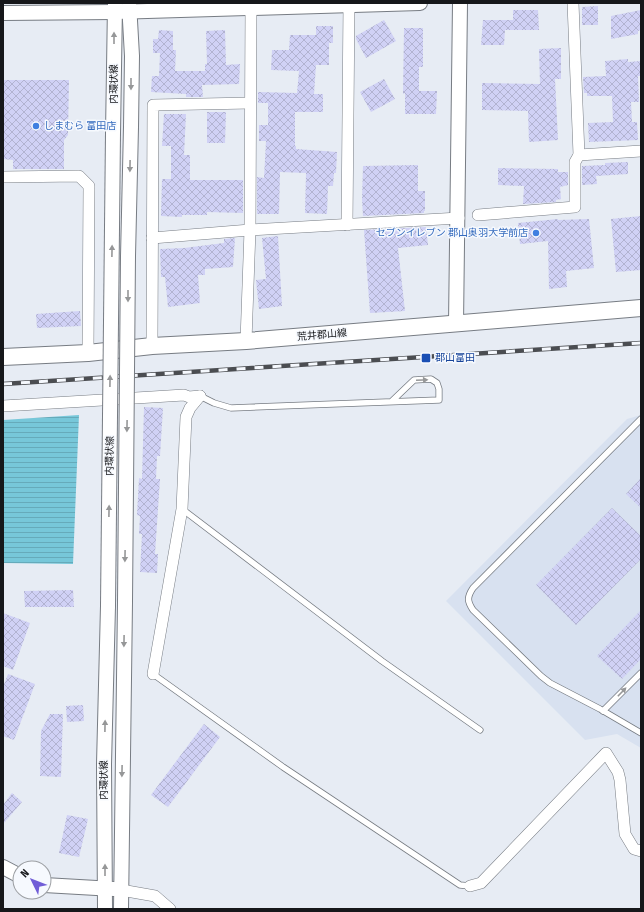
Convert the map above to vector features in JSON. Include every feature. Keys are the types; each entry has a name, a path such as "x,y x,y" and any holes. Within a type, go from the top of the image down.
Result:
{"main road":[{"name":"荒井郡山線","path":"3,357 88,353 152,346 246,341 641,308"}],"street":[{"path":"3,13 129,7 420,3"},
{"path":"456,324 460,3"},
{"path":"478,215 575,207 575,162 579,154 573,3"},
{"path":"347,225 349,4"},
{"path":"246,341 250,230 251,6"},
{"name":"内環状線","path":"120,909 125,602 128,249 132,56 129,7"},
{"name":"内環状線","path":"105,909 104,764 108,606 115,8"},
{"path":"152,346 153,105 250,103"},
{"path":"579,154 641,151"},
{"path":"3,177 79,176 89,186 88,353"},
{"path":"152,238 250,230 458,218"},
{"path":"3,406 184,395 189,397 200,396"},
{"path":"153,674 182,509 186,417 190,408 200,396"},
{"path":"470,886 481,883 606,753 618,772 620,780 625,834 634,849 641,851"},
{"path":"3,867 12,872"},
{"path":"52,886 121,890 155,896 170,909"}],"lane":[{"path":"200,396 214,403 231,408 392,402 439,400 439,389 437,383 431,379 414,380 392,402"},
{"path":"641,419 473,588 468,598 468,603 473,610 541,676 550,683 641,733"},
{"path":"182,509 382,661 480,730"},
{"path":"603,711 641,673"},
{"path":"153,674 283,767 460,885 470,886"}],"shaded area":[{"path":"641,415 641,748 617,734 585,740 446,601 627,419"}],"water":[{"path":"79,415 73,564 3,563 3,420"}],"building":[{"path":"598,6 598,25 582,25 582,7"},
{"path":"513,10 538,10 539,30 505,30 504,45 481,45 483,20 513,20"},
{"path":"641,10 641,30 638,31 638,34 611,39 611,16"},
{"path":"384,20 396,41 366,58 356,39 356,36"},
{"path":"316,26 333,26 333,43 329,43 329,65 316,65 314,94 323,94 323,112 295,112 295,146 296,149 337,152 336,173 334,173 333,186 328,186 327,214 305,213 306,173 280,172 279,214 257,214 257,177 264,178 266,141 259,141 259,125 268,125 268,103 258,103 258,92 297,93 299,71 271,70 272,50 289,50 290,35 316,35"},
{"path":"404,28 423,28 423,67 419,67 419,91 437,91 436,114 405,114 405,93 403,94"},
{"path":"159,30 173,31 173,50 176,50 175,71 205,71 205,64 207,64 206,31 225,30 226,65 240,64 239,84 202,85 203,97 186,97 186,94 151,92 152,76 159,76 160,53 153,53 153,39 158,39"},
{"path":"561,48 561,79 555,79 558,140 529,142 528,111 482,110 482,83 540,84 539,49"},
{"path":"628,59 628,62 641,61 641,76 638,76 639,102 631,102 632,122 637,122 638,140 589,142 588,123 613,122 612,96 587,96 587,93 584,93 583,77 606,76 605,61"},
{"path":"384,79 395,99 371,112 360,92"},
{"name":"しまむら 富田店","path":"4,80 69,80 68,135 64,140 64,169 13,169 13,160 3,159"},
{"path":"207,112 226,112 225,143 207,143"},
{"path":"164,114 186,114 184,155 190,155 190,180 243,180 243,213 207,212 207,215 182,215 182,217 161,216 162,179 171,179 171,146 162,146"},
{"path":"628,162 628,174 596,176 597,184 582,185 582,166"},
{"path":"418,165 418,191 425,191 424,213 363,216 363,166"},
{"path":"498,168 558,169 558,172 568,172 568,185 560,187 561,199 556,200 556,202 523,204 524,186 498,185"},
{"path":"641,216 641,270 616,272 611,219"},
{"path":"558,219 589,219 594,268 566,271 567,287 549,289 548,241 520,244 518,223"},
{"path":"426,227 428,245 398,248 405,311 370,313 364,230"},
{"path":"278,236 282,306 259,309 256,280 266,279 262,238"},
{"path":"235,238 233,267 205,269 205,275 198,275 200,303 168,307 165,277 161,277 160,249 184,248 224,243 224,239"},
{"path":"80,311 81,326 37,328 36,314"},
{"path":"144,407 163,408 160,456 157,456 156,479 160,479 155,554 158,554 157,573 140,572 142,534 139,534 140,516 137,515 139,478 142,479"},
{"path":"641,478 641,508 626,494"},
{"path":"612,508 641,536 641,559 576,625 536,585"},
{"path":"73,590 74,607 25,607 24,591"},
{"path":"641,610 641,659 622,679 597,656"},
{"path":"3,613 30,623 13,670 3,666"},
{"path":"8,674 35,684 14,740 3,736 3,687"},
{"path":"83,705 84,721 67,722 66,706"},
{"path":"50,714 63,714 61,777 40,776 41,731"},
{"path":"204,724 220,737 168,807 151,795"},
{"path":"12,793 22,802 3,824 3,805"},
{"path":"67,815 88,819 79,857 59,853"}],"railway":[{"path":"3,384 641,343"}],"place":[{"name":"しまむら 富田店","path":"36,126"},
{"name":"セブンイレブン 郡山奥羽大学前店","path":"536,233"},
{"name":"郡山富田","path":"426,358"}]}
